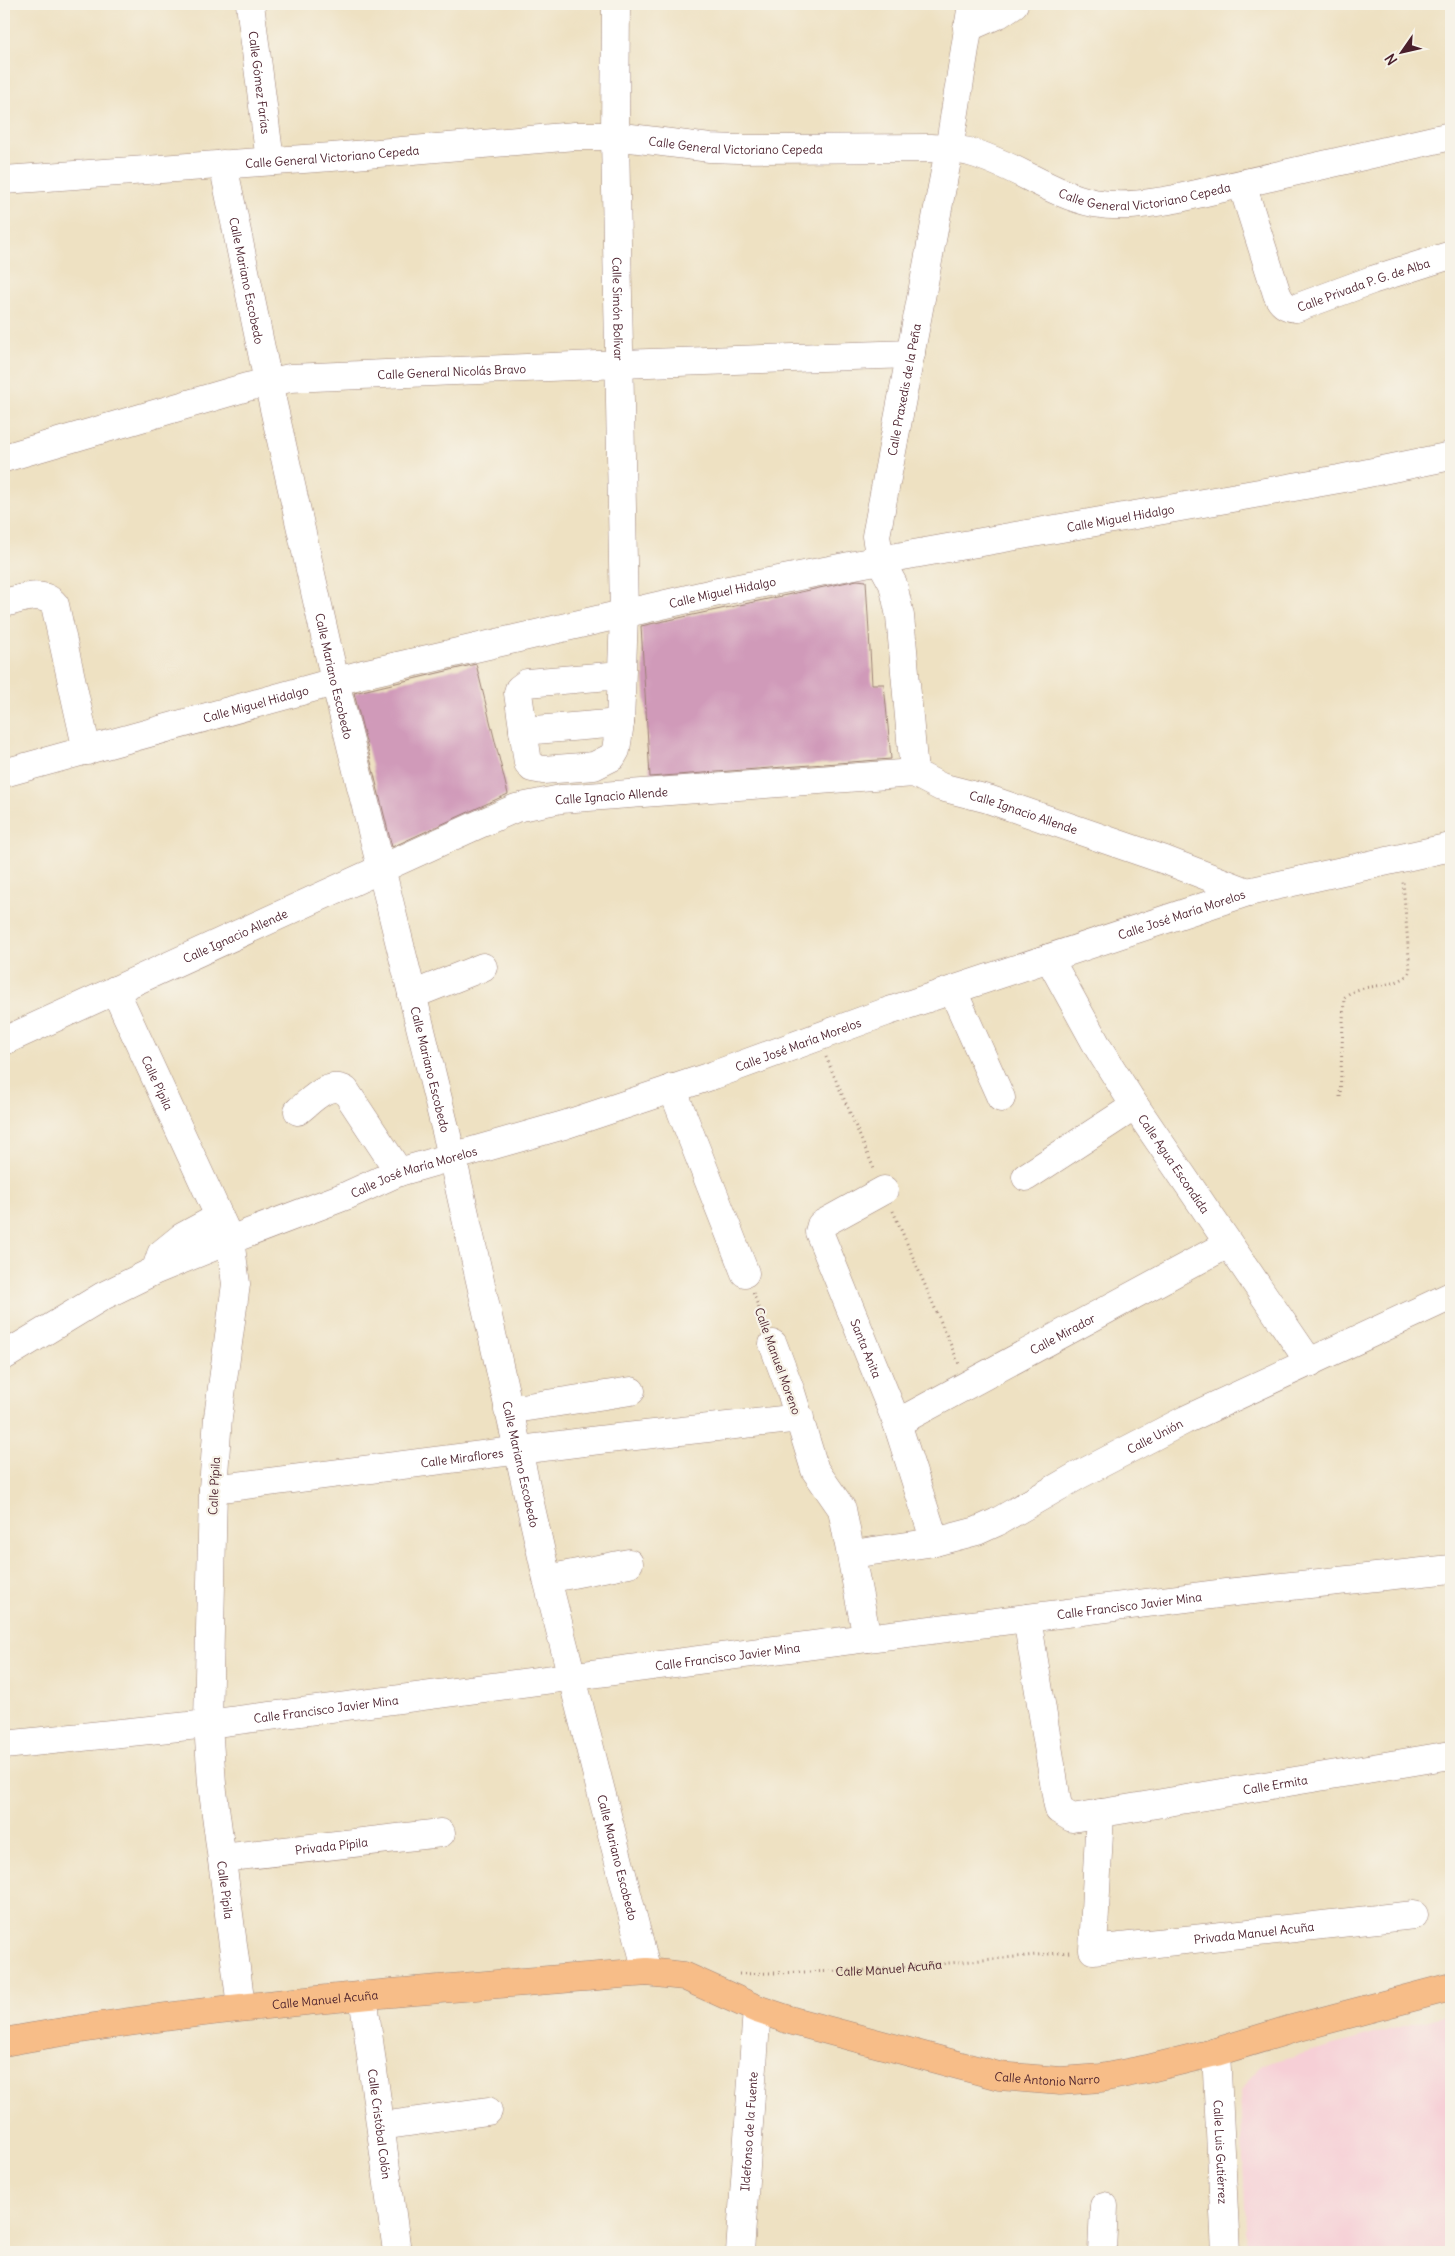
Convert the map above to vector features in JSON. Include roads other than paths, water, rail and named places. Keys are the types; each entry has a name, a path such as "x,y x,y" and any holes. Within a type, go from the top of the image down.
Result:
{"main road":[{"name":"Calle Manuel Acuña","path":"4,2042 89,2026 241,2006 647,1972"},
{"name":"Calle Antonio Narro","path":"647,1972 684,1976 757,2010 793,2022 999,2076 1060,2081 1101,2078 1216,2052 1311,2024 1451,1987"}],"street":[{"name":"Calle Gómez Farías","path":"250,4 270,161"},
{"name":"Calle Simón Bolívar","path":"600,765 612,757 616,750 620,723 624,615 616,136 616,4"},
{"path":"969,16 999,14 1014,4"},
{"name":"Calle Praxedis de la Peña","path":"914,773 900,616 893,584 880,560 876,524 911,354 949,150 969,16"},
{"name":"Calle General Victoriano Cepeda","path":"4,180 270,161 538,138 616,136 729,149 931,148 973,153 1069,196 1104,204 1147,205 1451,136"},
{"name":"Calle Mariano Escobedo","path":"223,164 268,382 335,681 452,1156 508,1410 548,1579 647,1972"},
{"name":"Calle Privada P. G. de Alba","path":"1242,184 1277,294 1280,301 1290,307 1296,308 1372,280 1451,256"},
{"name":"Calle General Nicolás Bravo","path":"4,458 268,382 290,378 911,354"},
{"name":"Calle Miguel Hidalgo","path":"4,773 335,681 718,592 880,560 1339,479 1451,456"},
{"path":"4,603 40,595 51,599 56,605 87,751"},
{"path":"600,796 600,765 537,770 528,764 518,693 522,685 621,675"},
{"path":"523,731 620,723"},
{"name":"Calle Ignacio Allende","path":"4,1041 516,808 561,799 914,773 941,787 988,799 1165,860 1248,892"},
{"name":"Calle José María Morelos","path":"4,1356 103,1296 156,1270 161,1254 182,1237 224,1228 348,1195 399,1172 564,1125 714,1075 816,1036 1248,892 1451,847"},
{"name":"Calle Agua Escondida","path":"1049,958 1099,1049 1135,1106 1310,1363"},
{"path":"412,995 483,967"},
{"name":"Calle Pípila","path":"115,990 224,1228 236,1284 218,1417 214,1490 208,1724 211,1775 241,2006"},
{"path":"953,991 1001,1098"},
{"path":"298,1111 325,1090 339,1087 345,1090 399,1172"},
{"path":"672,1088 745,1273"},
{"path":"1026,1177 1135,1106"},
{"name":"Santa Anita","path":"884,1190 820,1225 819,1232 897,1423 935,1542"},
{"name":"Calle Mirador","path":"897,1423 1228,1244"},
{"name":"Calle Unión","path":"852,1554 935,1542 969,1533 997,1522 1135,1445 1451,1296"},
{"name":"Calle Manuel Moreno","path":"773,1344 800,1418 814,1470 842,1508 867,1638"},
{"path":"508,1410 631,1392"},
{"name":"Calle Miraflores","path":"214,1490 671,1431 800,1418"},
{"path":"548,1579 629,1563"},
{"name":"Calle Francisco Javier Mina","path":"4,1745 208,1724 1226,1593 1451,1569"},
{"name":"Calle Ermita","path":"1027,1618 1059,1810 1072,1818 1451,1755"},
{"name":"Privada Manuel Acuña","path":"1100,1813 1093,1950 1414,1916"},
{"name":"Privada Pípila","path":"222,1858 441,1833"},
{"name":"Calle Cristóbal Colón","path":"363,1995 397,2252"},
{"name":"Ildefonso de la Fuente","path":"740,2252 757,2010"},
{"name":"Calle Luis Gutiérrez","path":"1216,2052 1226,2252"},
{"path":"380,2126 488,2110"},
{"path":"1102,2252 1104,2206"}]}
